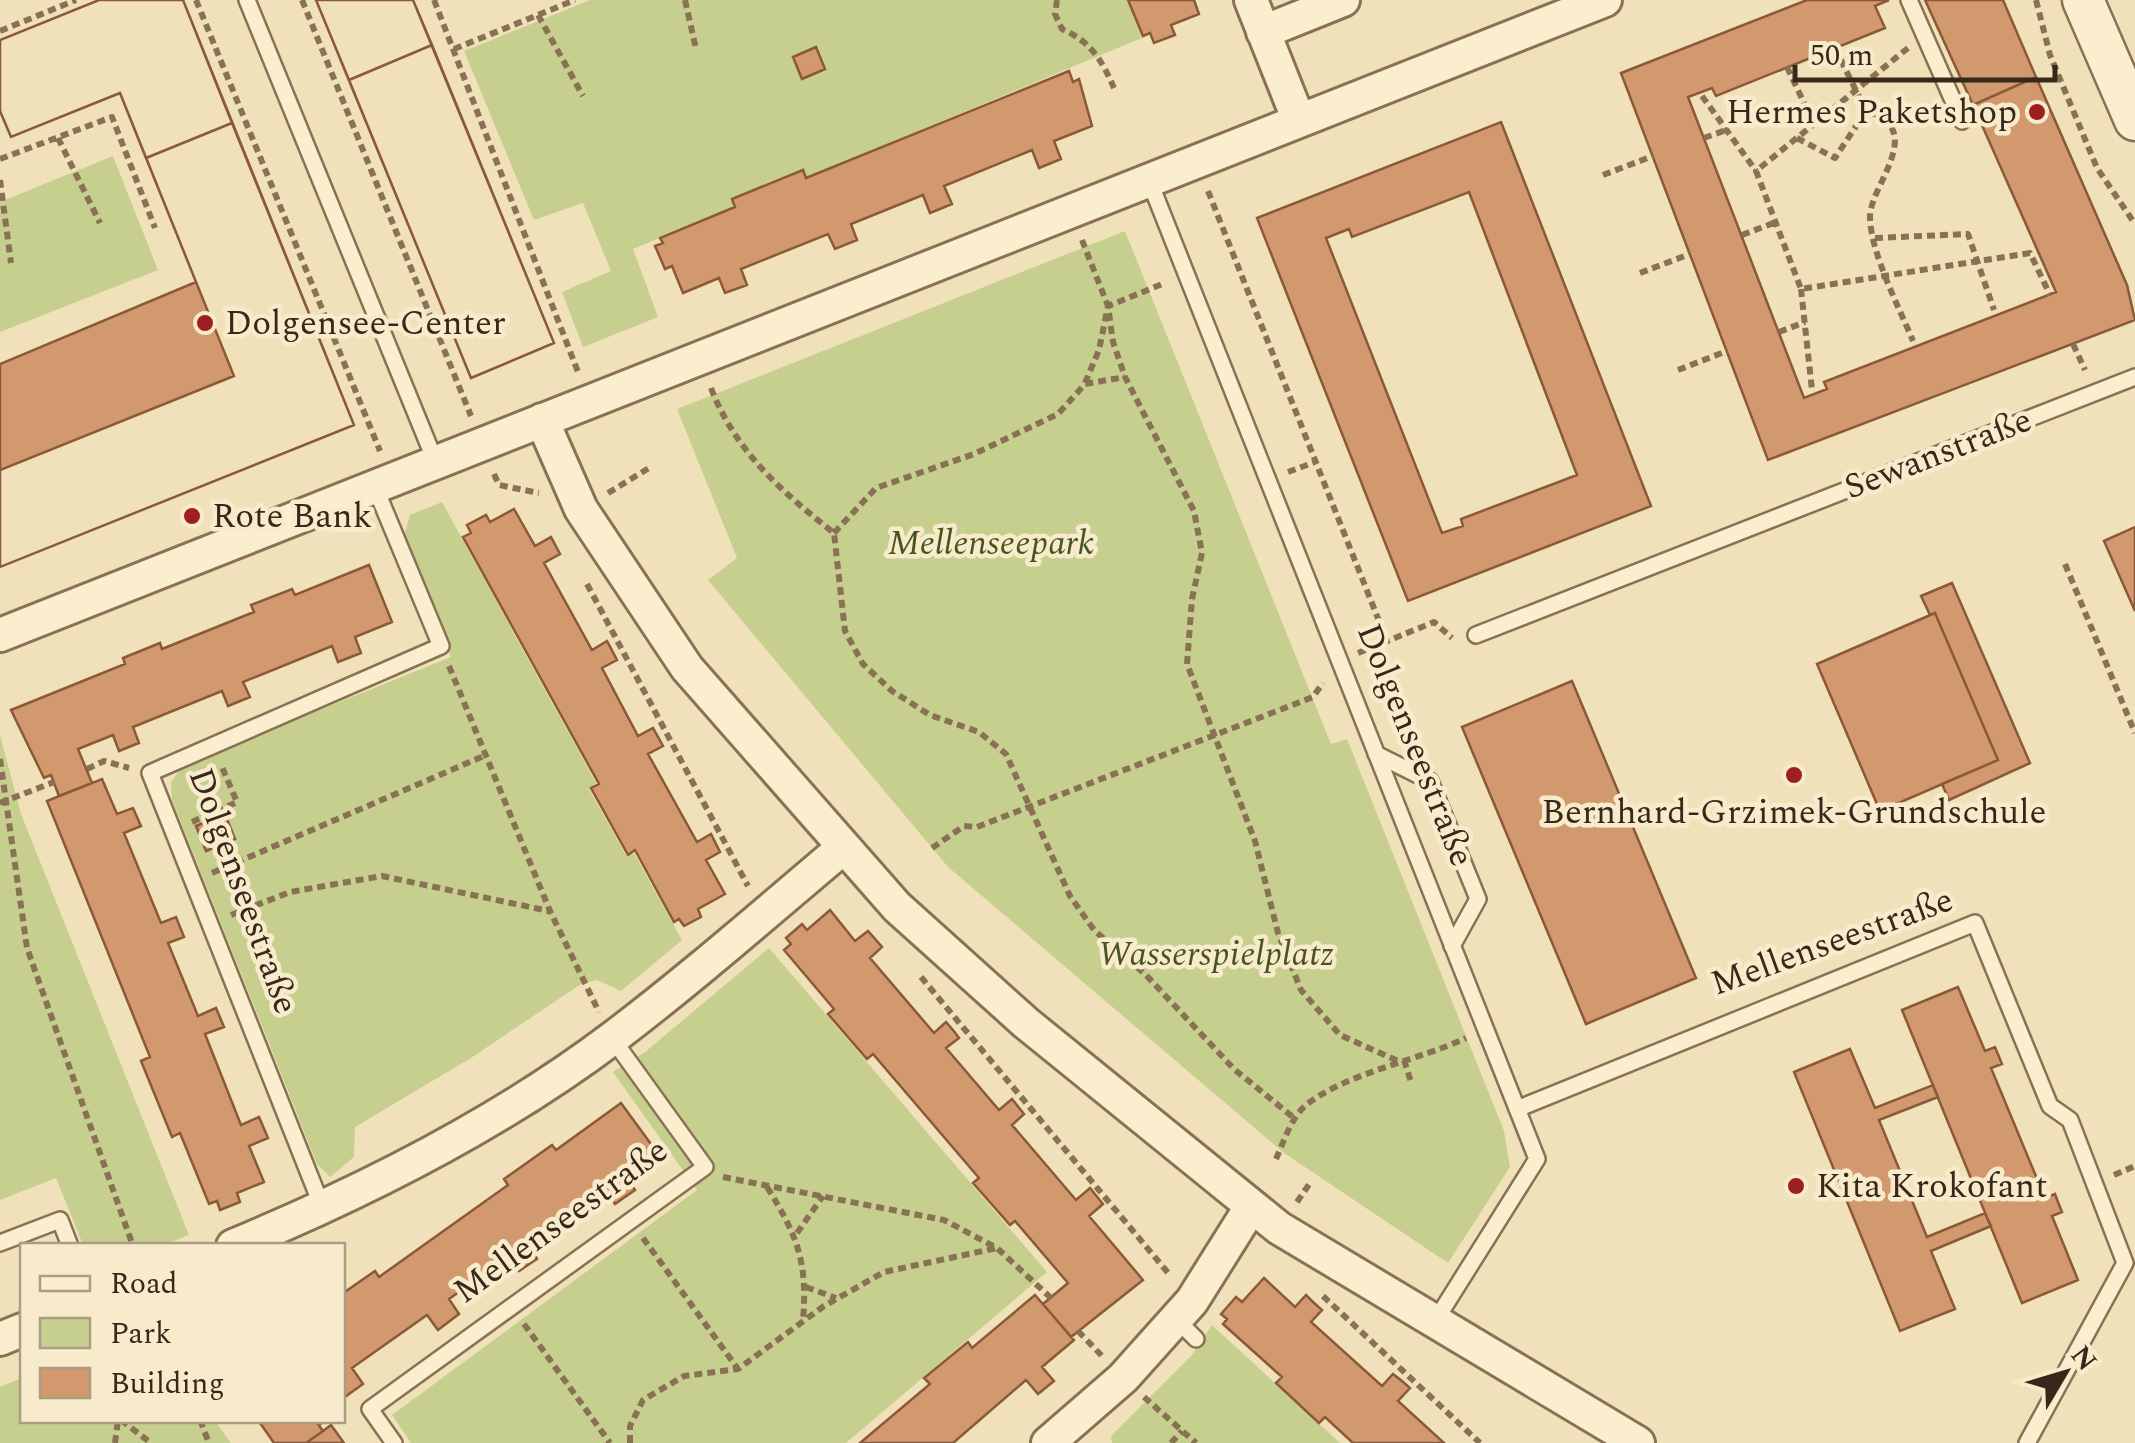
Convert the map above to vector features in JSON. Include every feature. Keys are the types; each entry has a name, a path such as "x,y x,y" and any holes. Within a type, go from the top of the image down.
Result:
{"street":[{"path":"1251,0 1299,121"},
{"path":"1263,32 1343,0"},
{"path":"0,635 1606,0"},
{"path":"2083,0 2135,120"},
{"path":"542,420 581,509 687,668 897,906 1026,1023 1252,1208 1434,1324 1638,1443"},
{"path":"241,1243 322,1208 449,1143 612,1038 844,847"},
{"path":"1048,1443 1188,1319 1252,1208"}],"lane":[{"path":"247,0 436,463"},
{"path":"1910,0 1962,122"},
{"name":"Dolgenseestraße","path":"1149,180 1537,1159 1434,1324"},
{"name":"Sewanstraße","path":"1476,635 2135,377"},
{"path":"383,484 441,646"},
{"name":"Dolgenseestraße","path":"322,1208 150,773 441,646"},
{"path":"1376,754 1430,781 1478,899 1452,946"},
{"name":"Mellenseestraße","path":"1517,1109 1975,923 2050,1106 2070,1120 2125,1263 2028,1443"},
{"name":"Mellenseestraße","path":"394,1443 370,1409 704,1167 612,1038"},
{"path":"0,1243 60,1220 69,1243"}],"path":[{"path":"0,31 76,0"},
{"path":"196,0 383,484"},
{"path":"302,0 499,484 538,493 547,509"},
{"path":"434,0 589,401"},
{"path":"454,50 575,0"},
{"path":"685,0 696,49"},
{"path":"1057,0 1055,14 1062,29 1081,38 1092,50 1114,88"},
{"path":"2036,0 2050,54 2098,168 2135,224"},
{"path":"538,15 583,96"},
{"path":"1756,171 1924,34"},
{"path":"1835,48 1866,111 1884,120 1894,140 1890,165 1871,210 1887,277 1913,341"},
{"path":"1787,67 1814,124"},
{"path":"1702,96 1756,171 1802,289 1812,390"},
{"path":"1797,138 1834,158 1866,111"},
{"path":"0,159 112,117 155,228"},
{"path":"1704,138 1727,130"},
{"path":"58,138 100,224"},
{"path":"1603,175 1652,156"},
{"path":"1196,162 1387,641 1434,622 1448,638 1476,635"},
{"path":"0,180 11,263"},
{"path":"1071,211 1108,306 1113,342 1125,377 1194,511 1202,553 1192,599 1187,664 1255,841 1278,932 1301,990 1340,1035 1401,1060 1411,1082"},
{"path":"1742,235 1776,222"},
{"path":"1875,238 1968,234 1994,310"},
{"path":"1802,289 2030,253 2050,295"},
{"path":"1640,272 1690,254"},
{"path":"1108,306 1186,274"},
{"path":"834,533 876,488 974,454 1058,414 1085,384 1099,350 1108,306"},
{"path":"1779,332 1805,322"},
{"path":"1678,370 1726,351"},
{"path":"699,359 743,450 785,495 834,533 845,631 863,664 892,692 930,715 980,732 1006,754 1070,896 1094,930 1145,974 1234,1069 1294,1118"},
{"path":"1085,384 1125,377"},
{"path":"2065,564 2135,733"},
{"path":"582,576 763,915"},
{"path":"441,646 550,911 612,1038"},
{"path":"932,848 964,826 977,826 1312,697 1339,662"},
{"path":"172,831 236,802 213,746"},
{"path":"229,866 486,756"},
{"path":"0,759 9,800 27,948 131,1243"},
{"path":"86,769 104,762 150,773"},
{"path":"0,803 54,782"},
{"path":"210,923 290,892 382,876 550,911"},
{"path":"916,971 1188,1319"},
{"path":"1276,1159 1294,1118 1308,1103 1401,1060 1442,1050 1485,1029"},
{"path":"704,1167 724,1178 944,1220 996,1248 1051,1298"},
{"path":"766,1186 796,1234 804,1286 803,1322"},
{"path":"796,1234 823,1196"},
{"path":"630,1221 738,1369"},
{"path":"630,1443 630,1426 642,1400 684,1376 738,1369 838,1298 884,1272 996,1248"},
{"path":"804,1286 838,1298"},
{"path":"512,1307 610,1443"},
{"path":"1422,1391 1480,1443"},
{"path":"123,1423 151,1443"},
{"path":"1171,1443 1182,1431"}],"green space":[{"path":"590,0 1127,0 1142,38 807,177 803,170 732,198 734,207 633,249 658,317 583,347 562,292 611,271 583,203 534,220 464,51"},
{"path":"113,156 158,270 0,332 0,202"},
{"name":"Mellenseepark","path":"1125,231 1331,744 1347,739 1504,1131 1510,1167 1448,1263 1284,1153 948,867 708,580 737,558 677,409"},
{"path":"442,502 596,783 589,789 627,857 634,853 682,940 621,991 597,980 581,984 471,1058 355,1127 354,1157 330,1177 317,1164 172,800 171,782 183,765 451,657 404,536 410,515"},
{"path":"0,735 21,814 189,1235 169,1243 82,1243 56,1178 0,1200"},
{"path":"769,948 1047,1272 846,1443 411,1443 392,1415 697,1190 613,1072 645,1052"},
{"path":"1212,1325 1340,1443 1112,1443 1111,1436 1192,1355"},
{"path":"20,1379 20,1423 216,1423 231,1443 0,1443 0,1387"}],"building":[{"name":"Dolgensee-Center","path":"99,0 183,0 354,425 0,567 0,364 196,282 120,93 11,137 0,111 0,40"},
{"path":"99,0 183,0 232,123 146,158 120,93 11,137 0,111 0,40"},
{"name":"Dolgensee-Center","path":"316,0 413,0 554,343 471,378"},
{"path":"316,0 413,0 432,45 349,80"},
{"path":"1128,0 1194,0 1199,14 1171,25 1175,35 1154,43 1150,33 1143,36"},
{"path":"1807,0 1889,0 1875,6 1885,28 1716,96 1712,88 1688,97 1804,398 1827,389 1824,382 2056,292 1973,105 2036,77 2127,285 2135,320 1768,460 1621,73"},
{"path":"1925,0 2003,0 2036,77 1973,105"},
{"name":"Dolgensee-Center","path":"432,45 554,343 471,378 349,80"},
{"path":"816,47 825,69 802,79 793,57"},
{"path":"1069,71 1073,82 1079,79 1092,126 1054,141 1061,159 1039,168 1032,150 944,186 952,204 930,213 923,195 851,224 857,240 835,249 828,234 741,269 747,285 725,293 719,278 683,293 672,266 665,269 655,246 663,243 660,238 735,207 732,199 803,170 806,178"},
{"path":"1501,122 1651,506 1408,601 1257,218","holes":["1469,192 1577,475 1461,519 1463,526 1442,533 1326,238 1349,229 1352,237"]},
{"path":"232,123 354,425 0,567 0,470 234,376 146,158"},
{"path":"514,509 535,546 551,537 560,554 544,563 592,650 607,641 617,660 602,668 638,736 653,728 663,746 648,754 697,842 711,834 720,852 706,860 725,894 698,909 701,917 684,926 679,919 674,922 635,850 628,855 591,788 599,784 463,537 471,533 467,525 486,515 490,522"},
{"path":"2135,527 2135,611 2104,541"},
{"path":"369,565 392,622 355,637 361,653 338,662 332,646 243,682 250,697 228,706 222,691 133,727 139,743 119,751 113,735 78,749 92,783 59,796 51,775 44,778 11,710 125,664 123,658 160,643 162,649 254,612 251,605 292,589 295,595"},
{"path":"1952,583 2030,763 1949,800 1942,784 1998,760 1935,613 1930,615 1921,596"},
{"path":"1935,613 1998,760 1880,811 1817,664"},
{"path":"1572,681 1696,978 1586,1024 1462,727"},
{"path":"102,779 117,814 133,808 141,826 124,833 161,923 176,917 184,937 168,943 198,1016 216,1008 224,1027 205,1034 241,1125 259,1117 268,1138 249,1146 264,1182 237,1193 240,1202 220,1210 217,1201 209,1204 180,1133 172,1137 141,1061 150,1057 47,801"},
{"path":"225,814 235,839 206,851 196,826"},
{"path":"830,910 855,941 868,931 882,947 870,958 934,1033 946,1022 953,1030 959,1038 946,1048 999,1110 1012,1099 1024,1114 1012,1125 1076,1200 1090,1188 1103,1204 1089,1216 1143,1280 1071,1337 1043,1304 1068,1283 1015,1221 1010,1225 973,1183 979,1178 873,1054 867,1059 828,1014 834,1009 784,950 791,944 786,938 802,924 807,930"},
{"path":"1958,987 1985,1051 1995,1047 2002,1064 1991,1068 2045,1198 2055,1194 2062,1212 2052,1216 2078,1280 2022,1303 1902,1010"},
{"path":"1850,1049 1875,1108 1933,1085 1938,1097 1879,1120 1927,1237 1985,1213 1991,1226 1931,1251 1955,1309 1900,1331 1794,1072"},
{"path":"621,1103 656,1151 623,1174 635,1190 615,1204 604,1188 527,1243 537,1259 519,1271 508,1257 449,1299 459,1314 438,1330 427,1315 352,1368 363,1384 345,1397 345,1292 375,1271 379,1277 508,1185 504,1179 552,1145 556,1150"},
{"path":"1264,1278 1295,1307 1306,1295 1322,1310 1311,1322 1382,1386 1393,1374 1410,1388 1398,1401 1444,1443 1353,1443 1325,1417 1319,1423 1276,1383 1282,1377 1223,1324 1227,1319 1221,1314 1236,1297 1242,1302"},
{"path":"1035,1295 1074,1340 1042,1367 1054,1381 1038,1394 1026,1380 953,1443 860,1443 930,1384 924,1378 968,1342 972,1348"},
{"path":"260,1423 317,1423 323,1431 306,1443 274,1443"},
{"path":"331,1425 344,1443 306,1443 323,1431"}],"place":[{"name":"Hermes Paketshop","path":"2037,112"},
{"name":"Dolgensee-Center","path":"205,323"},
{"name":"Rote Bank","path":"192,516"},
{"name":"Bernhard-Grzimek-Grundschule","path":"1794,775"},
{"name":"Kita Krokofant","path":"1796,1186"}],"park label":[{"name":"Wasserspielplatz","path":"1216,954"}]}
